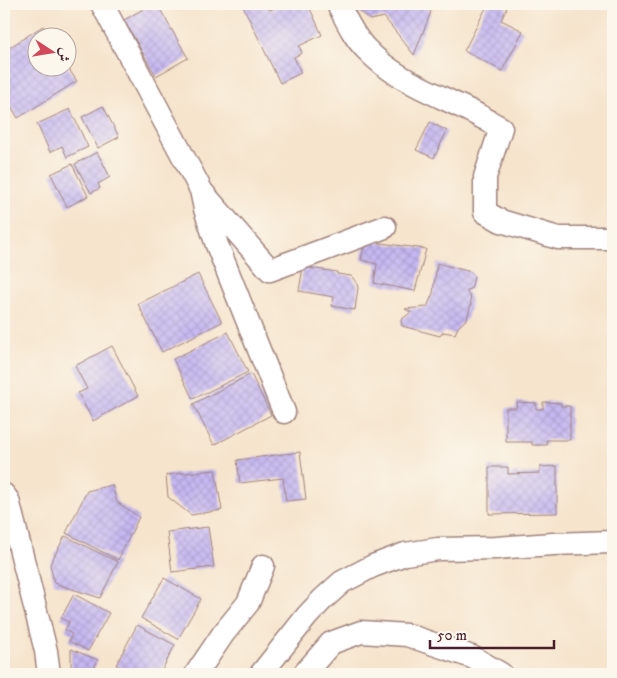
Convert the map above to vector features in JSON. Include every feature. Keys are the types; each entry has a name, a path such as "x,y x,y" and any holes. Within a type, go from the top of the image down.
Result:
{"street":[{"path":"102,4 201,190 270,270 385,227"},
{"path":"338,4 352,32 382,65 406,81 468,110 501,128 486,178 485,212 501,221 558,238 613,238"},
{"path":"201,190 204,209 217,245 284,412"},
{"path":"4,495 8,500 13,519 46,651 49,674"},
{"path":"261,674 307,616 342,582 373,566 404,554 438,549 613,542"},
{"path":"196,674 223,634 248,603 263,566"},
{"path":"304,674 332,643 361,632 406,635 472,657 501,674"}],"building":[{"path":"152,4 157,4 188,58 156,76 124,20"},
{"path":"242,4 267,4 270,10 283,4 308,4 322,35 299,46 302,53 294,57 301,73 280,83"},
{"path":"359,4 422,4 431,12 414,55 384,17 370,20 359,11"},
{"path":"488,4 500,4 507,8 501,20 523,31 502,71 464,51"},
{"path":"28,36 28,78 75,78 77,81 18,118 4,94 4,51"},
{"path":"103,106 119,137 98,148 82,117"},
{"path":"70,109 88,147 67,157 62,146 50,152 37,124"},
{"path":"430,122 447,131 434,158 416,150"},
{"path":"97,152 110,177 98,184 100,188 91,193 75,164"},
{"path":"72,164 88,196 67,207 51,174"},
{"path":"365,241 426,249 415,291 374,283 377,264 361,260"},
{"path":"437,263 471,272 474,277 471,289 467,290 467,293 470,295 471,304 467,319 458,327 455,334 443,332 440,336 402,326 401,320 411,312 405,309 427,307 433,293"},
{"path":"303,267 351,276 358,288 355,310 332,306 334,297 299,291"},
{"path":"198,274 222,322 162,352 138,304"},
{"path":"228,332 248,372 193,399 173,359"},
{"path":"112,346 138,396 93,421 78,393 87,389 75,366"},
{"path":"251,374 271,415 214,445 193,404"},
{"path":"517,402 536,403 536,409 543,409 543,402 561,403 561,406 570,406 570,440 546,440 547,445 532,445 532,442 506,442 506,408 516,408"},
{"path":"300,452 306,499 286,501 283,478 240,483 237,460"},
{"path":"557,466 557,513 489,514 489,467 508,467 508,474 540,473 540,467"},
{"path":"215,470 222,510 191,515 168,497 166,475"},
{"path":"112,485 117,502 139,517 118,560 66,533 87,491"},
{"path":"208,527 214,567 172,572 167,532"},
{"path":"65,536 118,562 100,598 54,583 50,564"},
{"path":"164,578 201,599 178,639 141,618"},
{"path":"74,594 109,613 88,651 69,641 72,634 65,630 69,622 61,618"},
{"path":"137,625 175,645 160,674 135,674 116,665"},
{"path":"71,649 98,660 91,674 71,674"}]}
